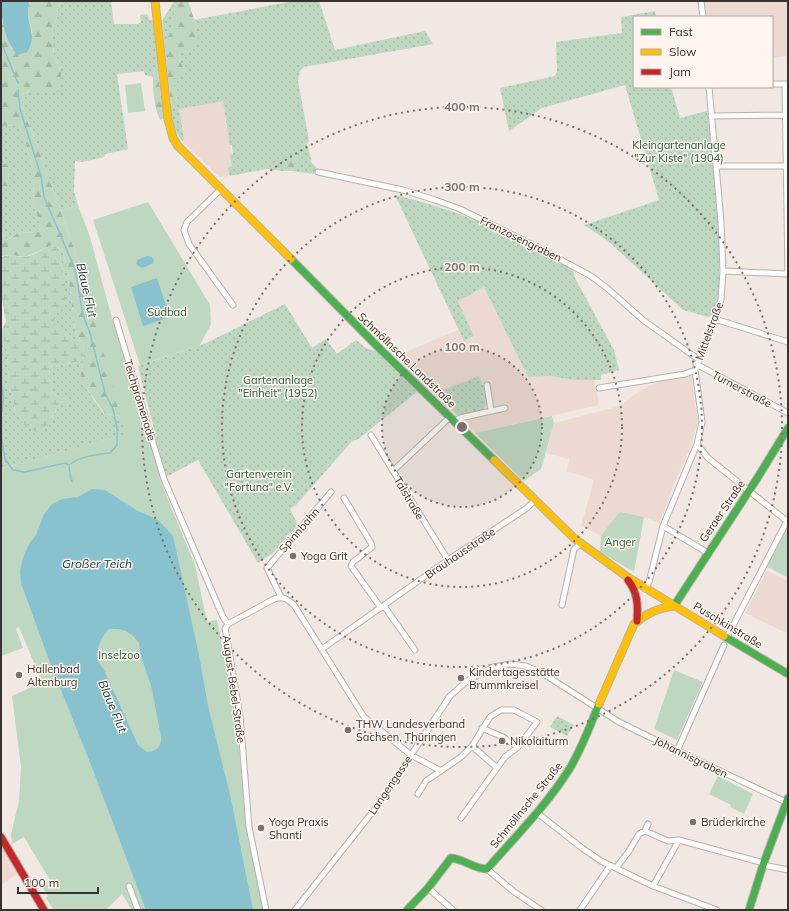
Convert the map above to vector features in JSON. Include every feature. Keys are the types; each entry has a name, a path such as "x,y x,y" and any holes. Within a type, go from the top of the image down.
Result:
{"main road":[{"name":"Schmöllnsche Landstraße","path":"155,1 168,119 173,138 178,146 380,350 565,530 580,544 657,596"},
{"name":"Geraer Straße","path":"674,606 749,492 788,428"},
{"path":"624,574 636,592 638,603 636,621"},
{"name":"Puschkinstraße","path":"657,596 788,674"},
{"path":"636,621 643,615 656,608 674,606"},
{"name":"Schmöllnsche Straße","path":"487,869 562,781 573,764 636,621"},
{"path":"748,910 788,801"},
{"path":"1,837 44,910"},
{"path":"407,910 428,888 451,858 459,859 482,870 487,869"}],"street":[{"path":"701,1 703,16"},
{"path":"723,271 788,274 787,84 773,84"},
{"name":"Mittelstraße","path":"645,589 649,582 663,526 697,444 702,422 697,364 721,300 723,271 717,166 709,88"},
{"path":"712,116 786,115"},
{"path":"717,166 787,166"},
{"name":"Franzosengraben","path":"318,172 403,190 460,209 574,265 607,288 643,320 697,364"},
{"path":"221,189 187,222 184,230 189,244 232,305"},
{"path":"715,319 788,342"},
{"name":"Teichpromenade","path":"116,320 164,479"},
{"path":"599,388 685,374 697,364"},
{"name":"Turnerstraße","path":"697,364 788,413"},
{"path":"486,385 491,410"},
{"path":"393,471 452,419 505,408"},
{"name":"Talstraße","path":"371,435 448,560"},
{"path":"697,444 708,458 788,522 727,637"},
{"name":"August-Bebel-Straße","path":"164,479 201,568 223,617 228,624 225,629 240,716 247,818 266,910"},
{"name":"Spinnbahn","path":"281,597 267,568 331,492"},
{"path":"344,498 371,543 372,548 353,562 351,566 415,650"},
{"name":"Brauhausstraße","path":"322,649 448,560 527,508 535,500"},
{"path":"663,526 708,553"},
{"path":"562,605 574,549 580,544"},
{"path":"228,624 274,599 281,597 288,599 294,605 364,717 411,755 441,772"},
{"path":"679,752 724,645"},
{"name":"Langengasse","path":"295,910 378,805 450,696 467,681 493,667 511,664 526,666 542,673 597,707"},
{"name":"Johannisgraben","path":"597,707 619,722 679,752 788,801"},
{"path":"418,794 426,781 461,757 472,746 490,717 501,710 514,710 537,722 518,747 505,757 461,818"},
{"path":"482,728 503,737 518,747"},
{"path":"472,746 497,768"},
{"path":"536,812 587,852 610,866 654,886 717,910"},
{"path":"616,868 629,851 639,834 645,831 648,824"},
{"path":"645,831 668,841 679,840 760,862 764,865 788,870"},
{"path":"654,886 679,840"},
{"path":"580,910 610,866"},
{"path":"487,869 513,891 541,910"},
{"path":"129,886 138,910"},
{"path":"428,888 453,910"}],"shaded area":[{"path":"703,1 788,1 788,56 773,58 773,16 705,16"},
{"path":"223,97 235,172 229,176 219,177 184,143 179,135 174,103"},
{"path":"484,287 528,377 550,376 575,380 595,380 599,405 475,433 463,422 445,389 436,391 401,359 403,353 458,330 464,341 474,337 458,301"},
{"path":"692,374 698,422 688,453 673,486 660,523 644,517 601,536 581,526 594,480 567,471 569,459 546,453 554,423 620,406 646,387"},
{"path":"768,571 788,581 788,634 745,613 766,572"},
{"path":"1,842 19,873 1,885"}],"green space":[{"path":"29,1 59,1 52,35 54,54 61,72 61,90 28,91 22,95 22,105 84,278 121,416 105,414 80,379 84,345 75,331 68,273 62,249 52,245 25,257 10,255 1,256 1,231 7,240 20,232 37,233 40,225 33,203 34,174 25,140 19,125 1,126 1,17 12,49 31,46 32,31 28,15"},
{"path":"59,1 111,1 114,24 138,24 141,22 140,15 148,14 149,20 153,20 159,81 157,72 153,73 153,77 145,75 144,71 117,74 128,149 105,154 104,157 82,162 75,161 74,192 78,205 61,211 22,105 22,95 61,72 54,54 52,35"},
{"path":"175,1 188,1 198,36 197,44 179,56 181,64 185,69 174,78 174,89 177,100 171,104 164,41 173,31 173,3"},
{"path":"294,1 319,1 335,50 425,31 433,44 304,67 300,71 298,81 309,141 306,145 308,146 312,163 317,168 317,172 314,174 292,171 299,161 282,167 283,171 267,169 230,176 228,168 232,166 230,155 233,154 232,145 230,145 223,101 179,109 184,140 182,141 177,133 171,104 177,100 174,89 174,78 185,69 181,64 179,56 180,54 190,50 196,25 194,20"},
{"path":"173,3 173,31 164,41 162,21"},
{"name":"Kleingartenanlage \"Zur Kiste\" (1904)","path":"655,11 656,16 633,16 633,88 671,88 680,118 707,111 715,167 719,239 719,285 717,303 714,315 708,317 683,310 608,241 584,225 659,200 625,85 542,108 509,131 500,88 555,76 557,71 556,42 622,33 621,17"},
{"path":"157,72 164,119 160,120 153,91 153,73"},
{"path":"141,83 145,111 128,113 125,85"},
{"path":"19,125 25,140 34,174 33,203 40,225 37,233 20,232 7,240 1,231 1,186 7,186 10,165 1,163 1,126"},
{"path":"294,157 299,161 292,171 283,171 282,167 285,158"},
{"path":"1,163 10,165 7,186 1,186"},
{"path":"395,195 441,208 480,222 573,269 575,278 614,350 619,370 601,375 601,380 575,380 550,376 528,377 484,287 458,301 474,336 464,341"},
{"name":"Südbad","path":"148,202 210,305 211,324 200,345 140,365 93,220"},
{"name":"Inselzoo","path":"78,205 90,237 110,311 146,428 153,427 166,477 160,480 195,565 207,622 217,620 236,717 246,824 264,910 132,910 122,894 106,910 54,910 46,898 48,896 42,887 50,880 24,837 12,844 11,834 19,801 21,767 12,696 42,682 19,627 16,629 23,648 1,656 1,468 125,434 84,278 61,211"},
{"path":"52,245 59,248 65,284 65,307 54,316 54,326 82,342 84,345 83,361 49,367 52,393 69,401 67,406 58,405 47,427 36,432 25,426 15,410 9,385 6,342 1,339 1,331 6,322 1,294 1,258 7,255 26,257"},
{"path":"59,248 62,249 68,273 75,331 82,342 74,339 54,326 54,316 65,284"},
{"path":"285,304 312,348 326,339 337,354 356,340 366,348 375,351 417,392 357,440 353,440 296,505 290,509 298,525 273,553 258,563 198,460 166,477 138,366 206,343"},
{"path":"1,339 6,342 9,385 15,410 25,426 52,418 58,405 69,401 52,393 49,367 83,361 80,379 104,414 121,416 126,434 1,468"},
{"path":"479,376 486,398 483,410 461,416 457,415 433,391 445,389"},
{"path":"552,416 554,423 541,469 524,481 475,433"},
{"name":"Anger","path":"620,512 644,517 634,572 600,552 601,536"},
{"path":"788,526 788,578 766,566"},
{"path":"674,670 703,682 677,740 654,729"},
{"path":"557,716 574,725 567,736 550,727"},
{"path":"718,776 753,794 744,814 730,807 731,805 709,794"}],"water":[{"path":"1,1 29,1 28,14 32,33 32,42 27,52 18,55 10,44 3,23"},
{"path":"147,256 152,257 154,260 153,263 146,267 138,266 136,264 137,260"},
{"path":"157,278 170,317 143,326 131,287"},
{"name":"Großer Teich","path":"92,489 105,490 136,510 159,521 173,536 199,655 208,706 231,799 253,910 146,910 93,770 49,660 21,583 20,571 23,558 29,544 36,535 44,514 52,504 62,499 78,497","holes":["109,629 126,631 139,643 141,657 151,685 161,736 160,746 151,751 147,752 138,745 98,660 100,642 104,635"]}],"waterway":[{"name":"Blaue Flut","path":"1,42 18,83"},
{"name":"Blaue Flut","path":"18,90 20,109 41,176 44,197 75,269 83,315 90,333 105,393 113,409 117,428 117,445 110,453 83,458 69,465 72,481"},
{"name":"Blaue Flut","path":"1,381 4,398 1,415"},
{"name":"Blaue Flut","path":"1,435 5,459 13,470 25,472 65,463 69,465"}],"traffic: fast":[{"path":"291,259 381,350 494,460"},
{"path":"674,606 788,428"},
{"path":"724,636 788,674"},
{"path":"407,910 428,888 451,858 482,869 487,869 531,820 561,782 586,737 599,704"},
{"path":"749,910 763,865 788,798"}],"traffic: slow":[{"path":"155,1 168,119 173,138 178,146 291,259"},
{"path":"494,460 575,539 626,576 724,636"},
{"path":"599,704 634,624 652,612 674,606"}],"traffic: jam":[{"path":"628,580 636,594 637,621"},
{"path":"1,837 44,910"}],"place":[{"name":"Yoga Grit","path":"293,556"},
{"name":"Hallenbad Altenburg","path":"19,675"},
{"name":"Kindertagesstätte Brummkreisel","path":"461,678"},
{"name":"THW Landesverband Sachsen, Thüringen","path":"348,730"},
{"name":"Nikolaiturm","path":"502,741"},
{"name":"Brüderkirche","path":"693,822"},
{"name":"Yoga Praxis Shanti","path":"261,828"}],"park label":[{"name":"Gartenanlage \"Einheit\" (1952)","path":"278,386"},
{"name":"Gartenverein \"Fortuna\" e.V.","path":"259,480"}]}
